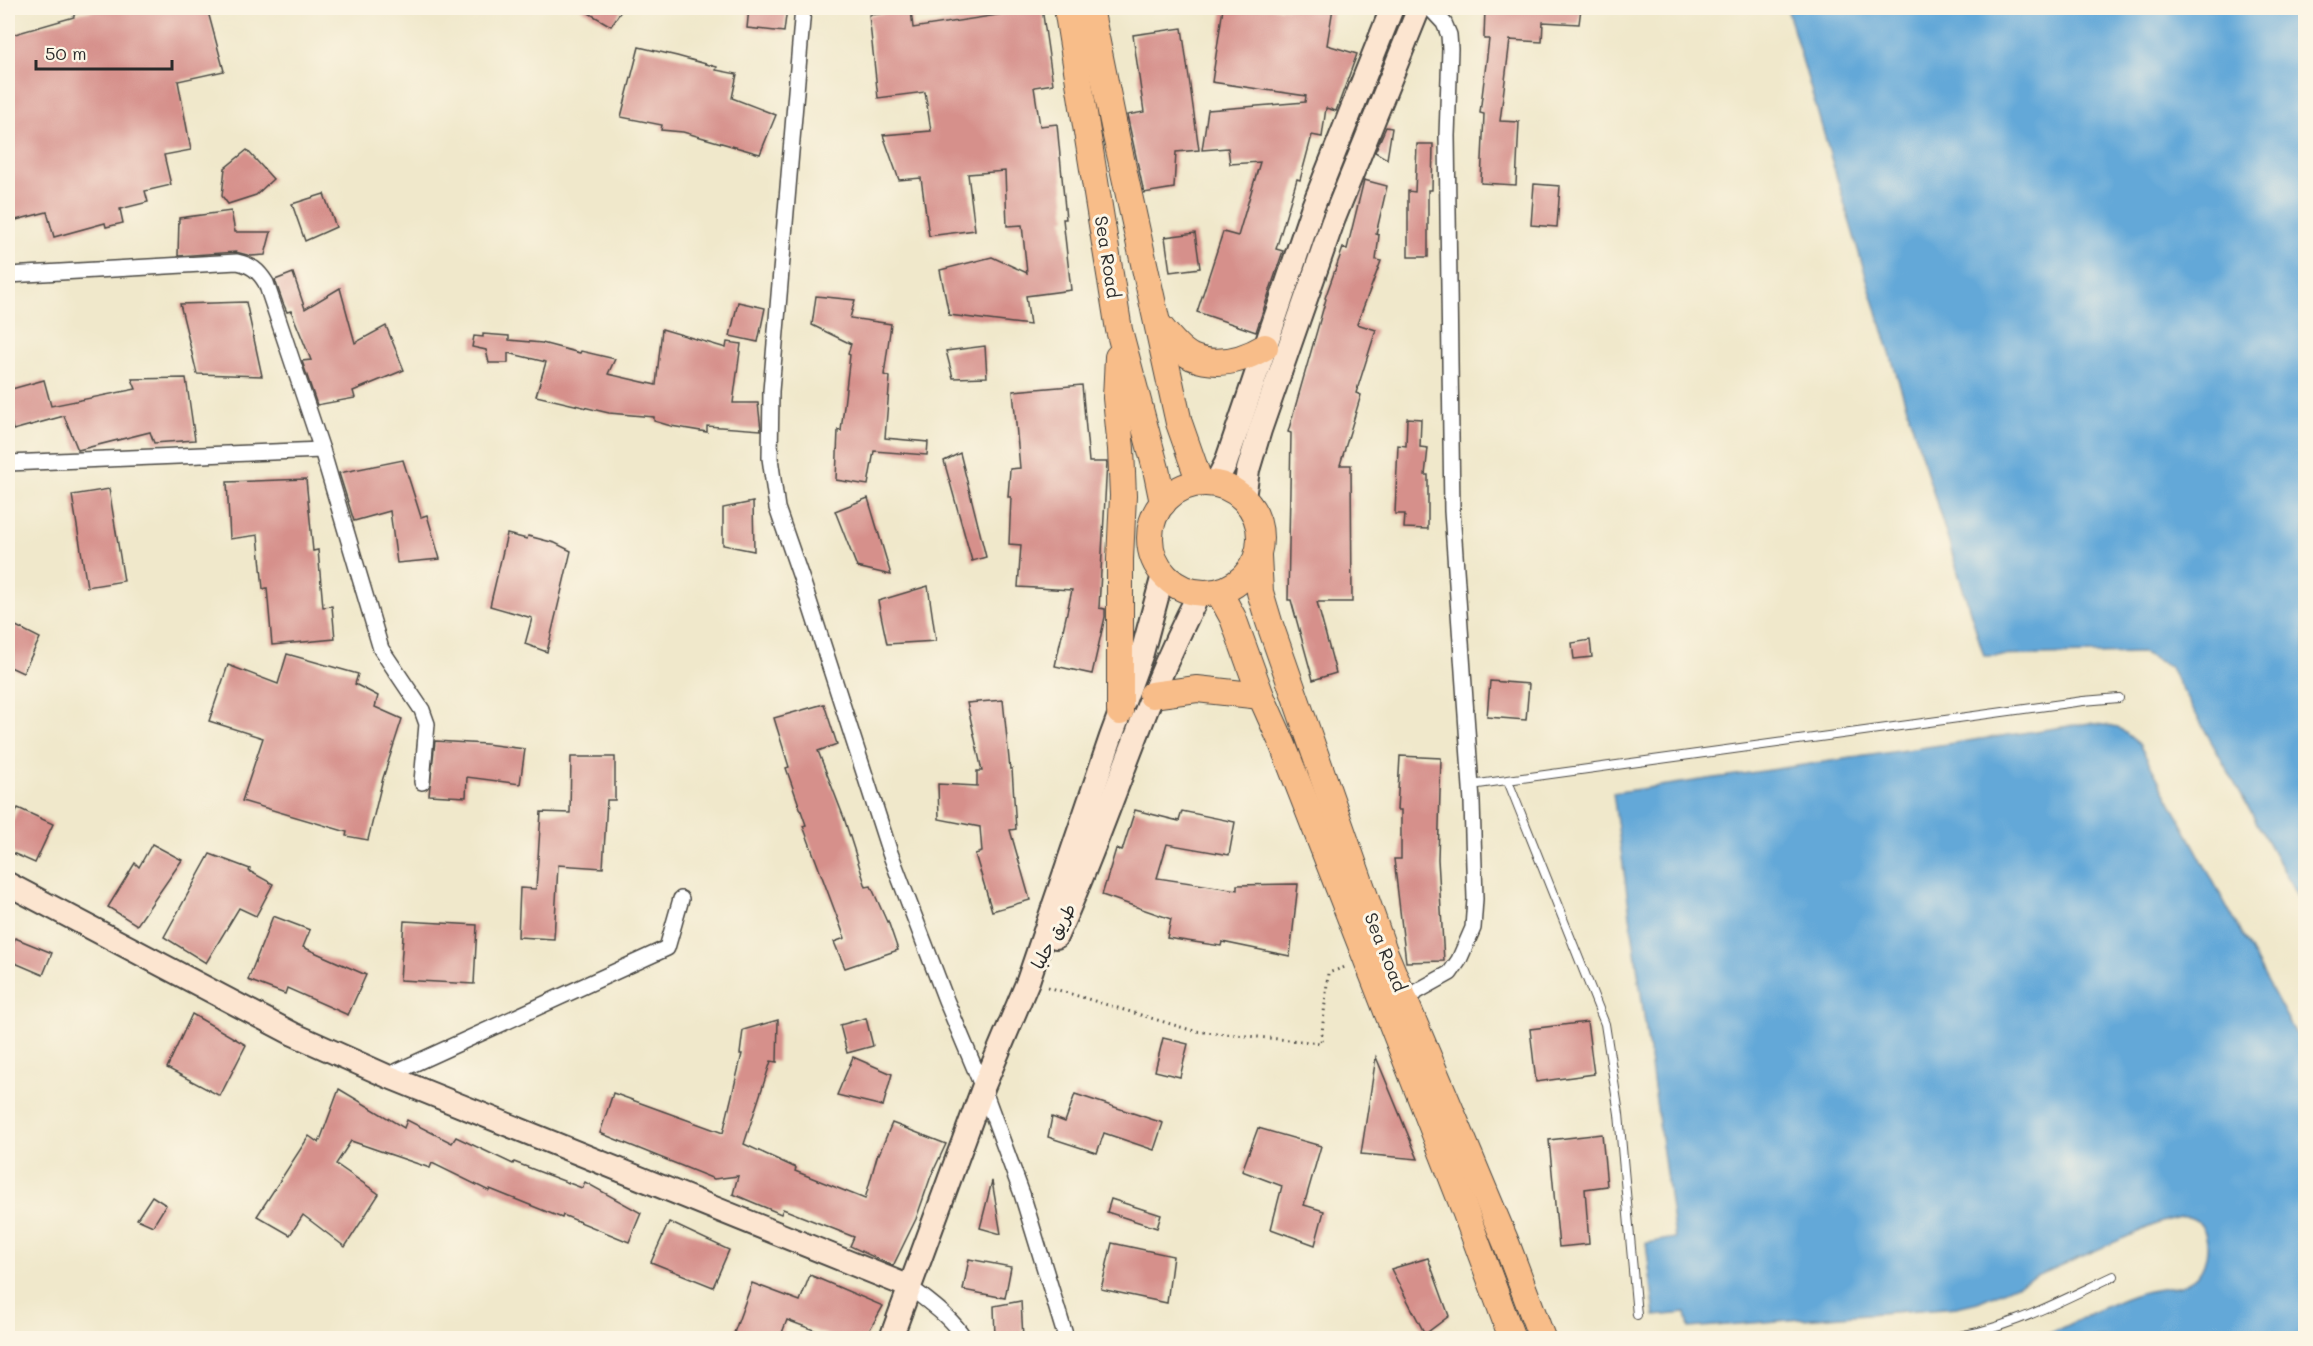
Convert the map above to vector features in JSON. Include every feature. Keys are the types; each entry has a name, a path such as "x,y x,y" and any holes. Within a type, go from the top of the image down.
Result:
{"highway":[{"name":"Sea Road","path":"1067,8 1119,330 1163,503"},
{"name":"Sea Road","path":"1090,8 1179,423 1208,483"},
{"path":"1089,140 1116,136"},
{"path":"1158,324 1175,343 1191,356 1213,362 1234,360 1251,355 1265,347"},
{"path":"1119,330 1116,398 1123,496 1120,559 1120,712"},
{"path":"1208,483 1230,489 1244,498 1256,515 1261,535 1258,556 1243,579 1209,593 1179,588 1163,575 1153,558 1150,539 1154,519 1163,503 1180,489 1208,483"},
{"name":"Sea Road","path":"1258,556 1260,592 1375,955 1512,1338"},
{"name":"Sea Road","path":"1209,593 1233,618 1260,696 1375,955 1405,998 1503,1234 1542,1338"},
{"path":"1152,695 1197,689 1260,696"}],"main road":[{"path":"1208,483 1226,463 1312,209 1392,8"},
{"path":"1244,498 1248,470 1260,429 1333,221 1419,8"},
{"path":"1312,209 1333,221"},
{"name":"طريق حلبا","path":"1028,981 1142,653 1163,575"},
{"name":"طريق حلبا","path":"1028,981 1052,946 1073,900 1152,695 1180,631 1209,593"},
{"path":"8,884 237,1007 387,1076 910,1287"},
{"path":"891,1338 983,1088 1028,981"}],"street":[{"path":"803,8 771,392 772,486 777,508 891,853 1022,1194 1066,1338"},
{"path":"1405,998 1450,973 1467,945 1473,928 1475,898 1452,511 1448,136 1450,50 1449,35 1444,23 1430,8"},
{"path":"8,275 237,262 248,264 259,271 266,282 322,450 381,649 422,710 428,724 422,782"},
{"path":"8,463 322,450"},
{"path":"387,1076 667,948 681,899"},
{"path":"910,1287 944,1313 957,1326 964,1338"}],"lane":[{"path":"1470,785 2083,700 2119,698"},
{"path":"1508,781 1605,1024 1619,1113 1637,1315"},
{"path":"1945,1338 1968,1336 2024,1317 2114,1276"}],"path":[{"path":"1028,981 1194,1031 1321,1043 1328,974 1375,955"}],"water":[{"path":"1787,8 2305,8 2305,909 2169,666 2143,653 1984,656 1861,260"},
{"path":"2090,723 2118,727 2139,744 2305,1051 2305,1338 2040,1338 2125,1298 2181,1285 2194,1278 2204,1263 2207,1244 2202,1227 2188,1217 2156,1224 1978,1302 1957,1307 1689,1328 1686,1313 1655,1316 1646,1243 1675,1238 1613,793"}],"building":[{"path":"107,8 207,8 224,71 178,81 191,150 164,155 171,185 145,191 148,202 120,209 123,223 106,227 105,223 54,237 47,212 12,221 8,200 8,36 74,17 74,14"},
{"path":"580,8 623,8 611,26"},
{"path":"749,8 787,8 784,32 747,28"},
{"path":"1042,8 1053,84 1034,87 1040,126 1057,124 1066,219 1063,219 1071,290 1026,296 1030,325 949,315 940,270 992,257 1027,273 1022,225 1007,226 1005,171 968,174 975,230 929,236 921,178 899,180 883,135 931,131 925,92 878,98 869,15 911,10 913,28"},
{"path":"1223,8 1333,8 1327,45 1357,54 1336,111 1326,108 1322,137 1312,135 1300,180 1297,179 1276,249 1283,251 1256,332 1197,312 1223,232 1238,236 1260,162 1230,164 1228,148 1202,150 1208,110 1305,102 1306,96 1212,82"},
{"path":"1485,8 1581,8 1579,24 1543,22 1542,42 1510,40 1500,121 1519,122 1516,185 1481,183 1484,114 1480,113 1489,39 1484,39"},
{"path":"1182,28 1199,150 1176,152 1174,188 1144,193 1127,115 1144,112 1133,35"},
{"path":"639,47 737,74 732,98 776,115 760,154 683,132 661,130 662,125 621,117"},
{"path":"1386,127 1392,128 1387,159 1375,152"},
{"path":"1417,144 1433,144 1432,190 1428,190 1428,257 1408,257 1408,191 1415,192"},
{"path":"247,150 273,179 256,195 228,204 222,196 225,168"},
{"path":"1364,180 1387,186 1376,234 1379,235 1376,260 1381,261 1357,324 1376,330 1356,393 1361,395 1340,465 1351,465 1352,602 1317,602 1336,673 1313,680 1291,600 1288,600 1291,433 1288,432 1325,298 1343,248 1347,249"},
{"path":"1534,184 1560,186 1557,227 1531,225"},
{"path":"324,194 336,227 305,241 292,204"},
{"path":"231,211 235,232 271,232 265,255 251,256 236,252 178,256 179,218"},
{"path":"1195,233 1200,268 1170,272 1165,237"},
{"path":"293,273 305,309 340,288 355,343 386,326 404,370 353,391 355,398 317,405 302,361 311,360 291,311 287,312 275,280"},
{"path":"816,296 855,300 850,318 891,324 884,375 890,377 885,438 928,442 927,455 874,451 868,485 836,480 838,430 841,431 850,355 848,354 851,344 812,325"},
{"path":"246,302 262,376 197,374 180,304"},
{"path":"738,302 765,308 758,342 730,336"},
{"path":"662,329 726,348 727,342 741,344 733,403 758,403 761,430 707,426 707,432 671,426 654,421 654,417 609,413 536,396 546,362 508,353 508,363 489,363 486,350 472,347 474,336 483,337 483,334 509,336 509,340 542,343 615,359 608,374 656,385"},
{"path":"985,346 987,377 953,378 946,351"},
{"path":"186,378 195,440 154,443 150,432 78,450 64,416 13,430 8,409 8,390 44,380 51,406 136,389 132,379"},
{"path":"1082,385 1089,462 1107,462 1099,608 1105,609 1105,617 1092,674 1055,666 1072,590 1018,587 1021,545 1009,544 1010,469 1020,468 1013,391"},
{"path":"1407,418 1421,419 1420,447 1428,448 1425,475 1428,475 1428,529 1404,528 1405,514 1395,514 1398,445 1406,446"},
{"path":"960,453 986,557 972,561 944,461"},
{"path":"403,460 421,517 427,515 440,559 397,563 390,511 354,521 339,473"},
{"path":"306,479 313,551 318,550 323,607 332,606 335,639 272,645 267,588 263,589 258,535 230,539 227,482"},
{"path":"109,489 124,581 87,587 72,495"},
{"path":"868,498 891,575 857,567 835,511"},
{"path":"753,502 754,551 723,545 723,508"},
{"path":"507,534 527,539 528,536 555,543 571,551 547,652 525,644 532,618 490,606"},
{"path":"928,586 936,641 887,644 878,601"},
{"path":"8,622 40,638 23,673 8,666"},
{"path":"1590,640 1592,657 1574,659 1572,643"},
{"path":"287,654 358,674 355,684 378,696 375,707 402,719 383,778 368,840 346,836 347,832 242,801 263,738 209,721 228,665 278,684"},
{"path":"1490,681 1529,684 1526,720 1487,717"},
{"path":"1003,700 1010,769 1012,769 1016,829 1010,830 1030,900 992,911 975,854 982,852 980,827 939,819 938,784 977,786 977,771 982,771 967,703"},
{"path":"824,704 837,744 818,751 844,818 866,887 871,886 888,921 898,950 845,968 834,942 845,938 803,826 806,825 786,768 789,767 774,718"},
{"path":"435,741 525,749 520,784 467,777 466,797 429,795"},
{"path":"1400,756 1441,758 1438,859 1444,961 1406,962 1394,859 1401,859 1401,810 1397,810"},
{"path":"571,757 615,757 615,800 607,800 603,868 558,865 554,939 518,937 520,888 536,889 541,812 570,813"},
{"path":"18,808 53,824 35,863 8,851 8,831"},
{"path":"1135,810 1179,821 1182,811 1235,822 1229,855 1167,844 1157,878 1237,890 1237,885 1298,884 1290,956 1222,942 1221,946 1167,938 1171,919 1102,895 1116,849 1122,851"},
{"path":"152,844 182,860 137,925 108,907 135,863 139,867"},
{"path":"210,854 250,869 249,871 273,884 256,916 239,908 206,963 164,937"},
{"path":"273,916 310,930 303,947 366,975 348,1015 287,988 285,994 248,980"},
{"path":"404,921 477,925 474,984 400,980"},
{"path":"15,938 52,953 43,975 8,960"},
{"path":"192,1014 246,1045 220,1096 167,1068"},
{"path":"866,1018 873,1046 847,1053 840,1025"},
{"path":"778,1020 777,1062 771,1061 744,1144 796,1168 795,1171 865,1199 878,1153 892,1123 946,1144 931,1176 916,1219 893,1266 850,1246 854,1237 783,1209 781,1214 733,1194 738,1176 714,1179 600,1133 613,1093 723,1133 742,1054 740,1054 743,1030"},
{"path":"1587,1022 1594,1074 1536,1082 1530,1029"},
{"path":"1163,1038 1188,1044 1180,1077 1155,1071"},
{"path":"853,1057 892,1074 883,1106 837,1095"},
{"path":"1376,1057 1418,1159 1361,1154"},
{"path":"339,1089 404,1128 407,1120 452,1143 456,1137 513,1164 514,1162 582,1188 585,1182 641,1213 629,1242 563,1215 562,1218 490,1189 489,1191 432,1163 430,1168 351,1141 336,1164 379,1194 345,1247 303,1215 290,1235 257,1216 309,1136 319,1143"},
{"path":"1075,1094 1163,1123 1154,1150 1104,1133 1097,1153 1048,1137 1052,1117 1065,1122"},
{"path":"1258,1128 1321,1146 1304,1205 1324,1211 1315,1245 1271,1229 1282,1186 1242,1171"},
{"path":"1602,1134 1607,1186 1585,1189 1589,1244 1559,1247 1549,1140"},
{"path":"992,1181 1001,1234 980,1228"},
{"path":"152,1196 166,1205 153,1226 137,1219"},
{"path":"1111,1199 1161,1215 1157,1228 1107,1212"},
{"path":"669,1222 729,1250 713,1287 651,1262"},
{"path":"1112,1243 1173,1256 1167,1303 1101,1289"},
{"path":"1428,1258 1449,1316 1425,1334 1391,1269"},
{"path":"969,1259 1011,1267 1005,1298 963,1290"},
{"path":"810,1275 883,1306 865,1338 835,1338 787,1320 780,1338 750,1338 734,1333 752,1283 800,1301"},
{"path":"1021,1301 1023,1338 995,1338 994,1306"}]}
